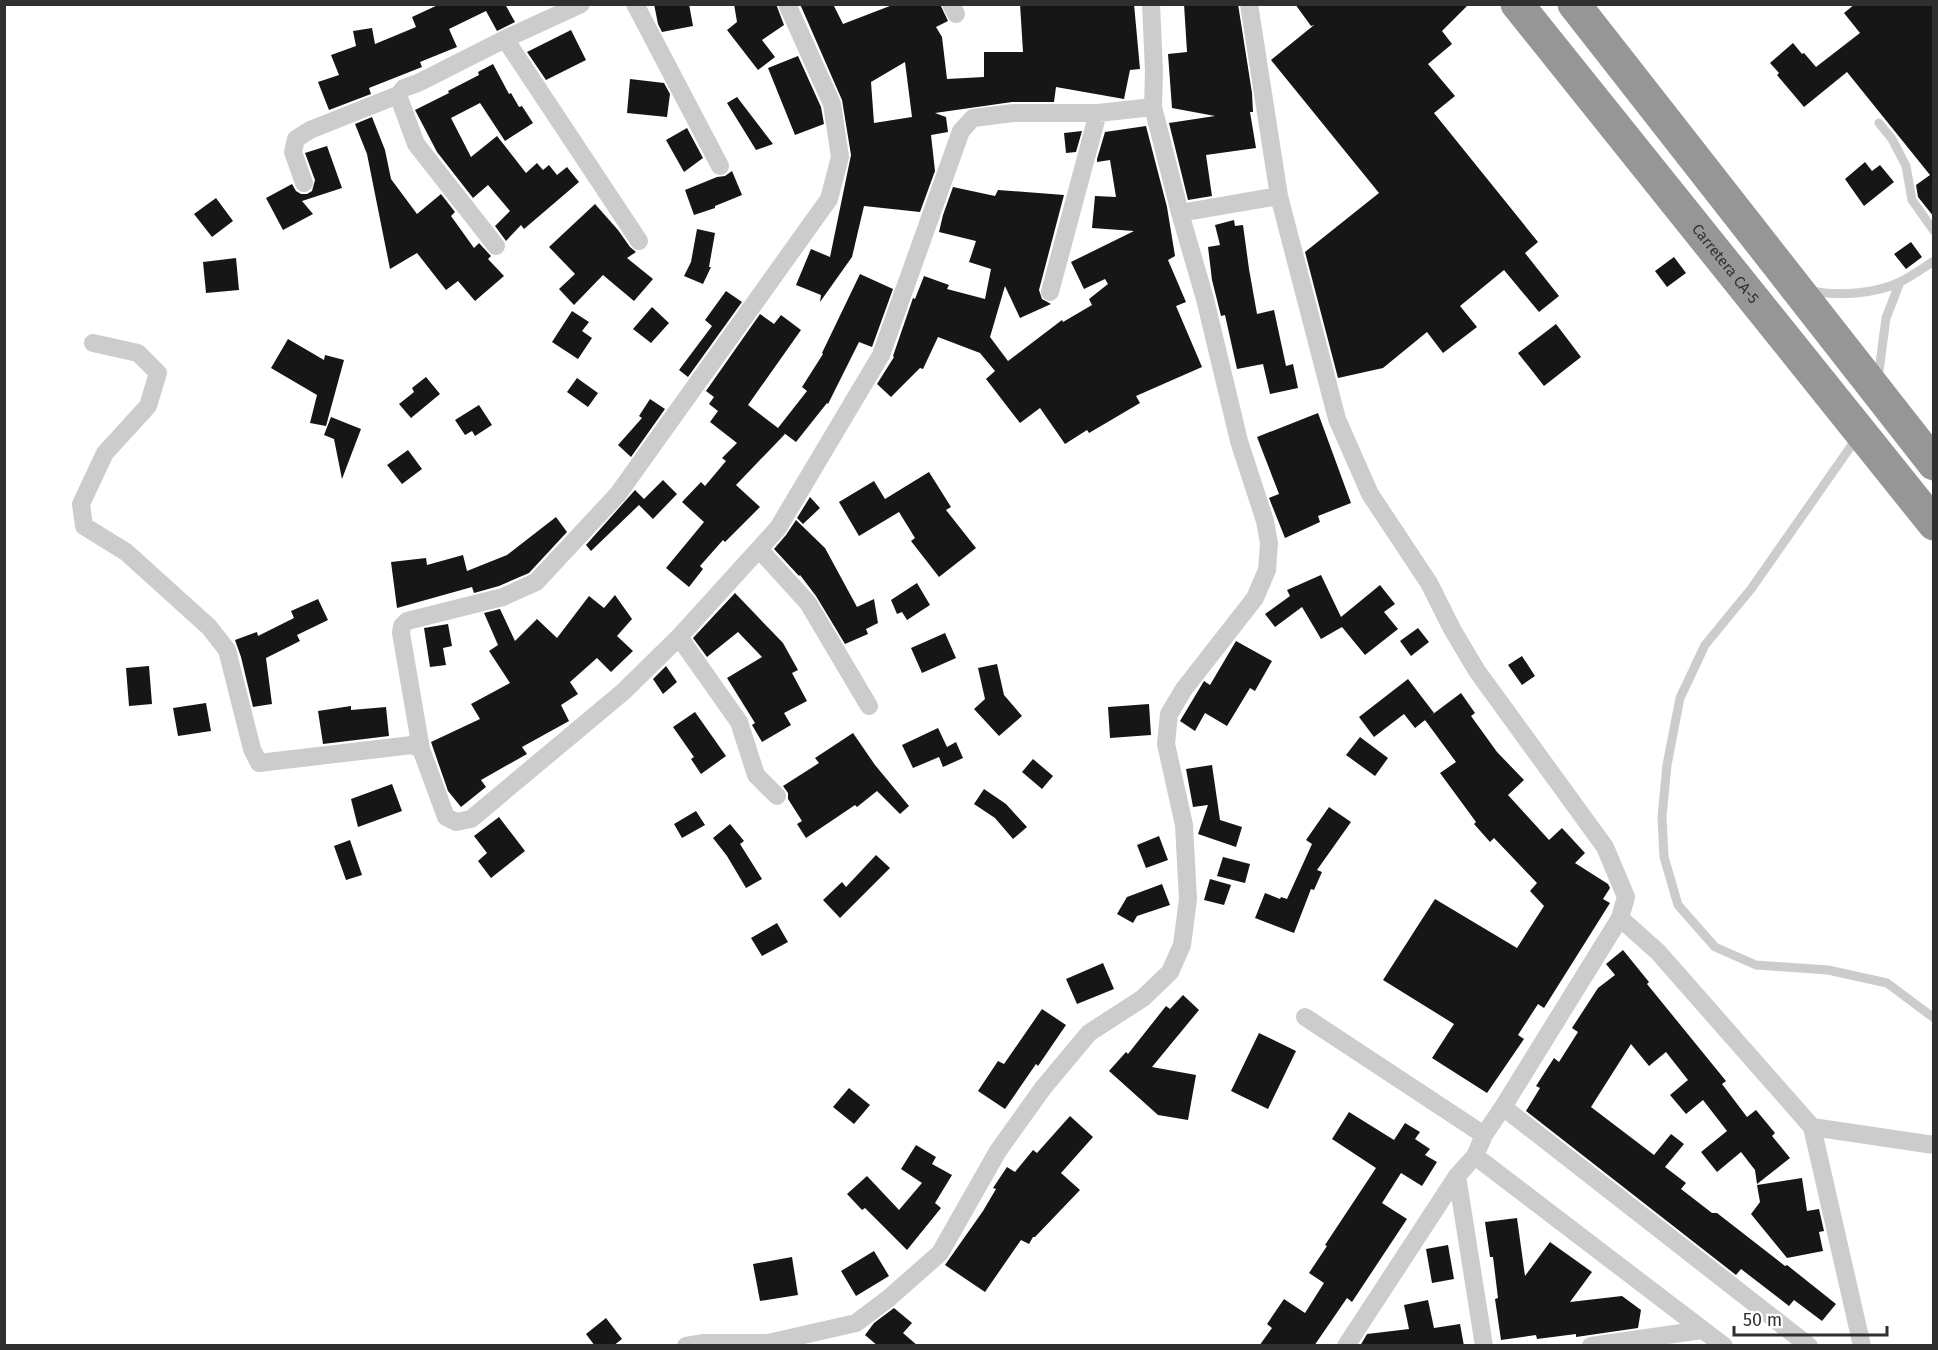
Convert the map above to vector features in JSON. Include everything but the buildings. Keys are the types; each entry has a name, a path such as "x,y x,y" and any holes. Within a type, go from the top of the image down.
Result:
{"highway":[{"name":"Carretera CA-5","path":"1517,4 1934,525"},
{"path":"1574,4 1934,464"}],"street":[{"path":"304,183 292,152 296,139 310,130 398,95 404,87 581,4"},
{"path":"635,4 720,166"},
{"path":"788,4 832,104 840,157 829,199 618,494 536,582 504,597 407,621 402,626 401,633 421,749 446,817 456,822 471,819 623,692 678,637 778,528 881,355 961,131 973,118 1013,113 1098,113 1153,107"},
{"path":"686,1346 704,1343 768,1343 856,1323 864,1317 940,1253 998,1151 1043,1088 1089,1034 1143,998 1170,972 1182,945 1188,899 1184,825 1166,744 1169,714 1185,689 1256,598 1267,570 1269,543 1265,521 1239,441 1205,299 1153,107 1151,4"},
{"path":"1249,4 1279,196 1338,419 1370,494 1429,583 1452,629 1477,671 1605,847 1626,897 1620,918 1484,1135 1475,1156 1457,1176 1346,1346"},
{"path":"505,39 639,242"},
{"path":"398,95 416,144 496,246"},
{"path":"1050,292 1098,113"},
{"path":"1180,213 1279,196"},
{"path":"93,343 138,353 158,373 148,406 105,453 100,463 81,504 84,526 126,552 209,627 227,650 252,749 259,763 412,746 421,749"},
{"path":"759,549 808,603 869,706"},
{"path":"678,637 739,722 756,775 777,796"},
{"path":"1620,918 1658,952 1812,1127 1862,1346"},
{"path":"1305,1017 1484,1135"},
{"path":"1503,1107 1809,1346"},
{"path":"1812,1127 1934,1145"},
{"path":"1475,1156 1724,1346"},
{"path":"1457,1176 1484,1346"},
{"path":"1591,1346 1702,1330"}],"lane":[{"path":"1879,123 1892,139 1906,166 1911,200 1934,231"},
{"path":"1793,286 1826,294 1851,294 1900,282 1934,261"},
{"path":"1877,393 1887,318 1900,282"},
{"path":"1860,432 1751,589 1705,645 1680,698 1667,765 1662,817 1664,857 1678,905 1715,947 1756,965 1828,970 1887,983 1934,1018"}]}
